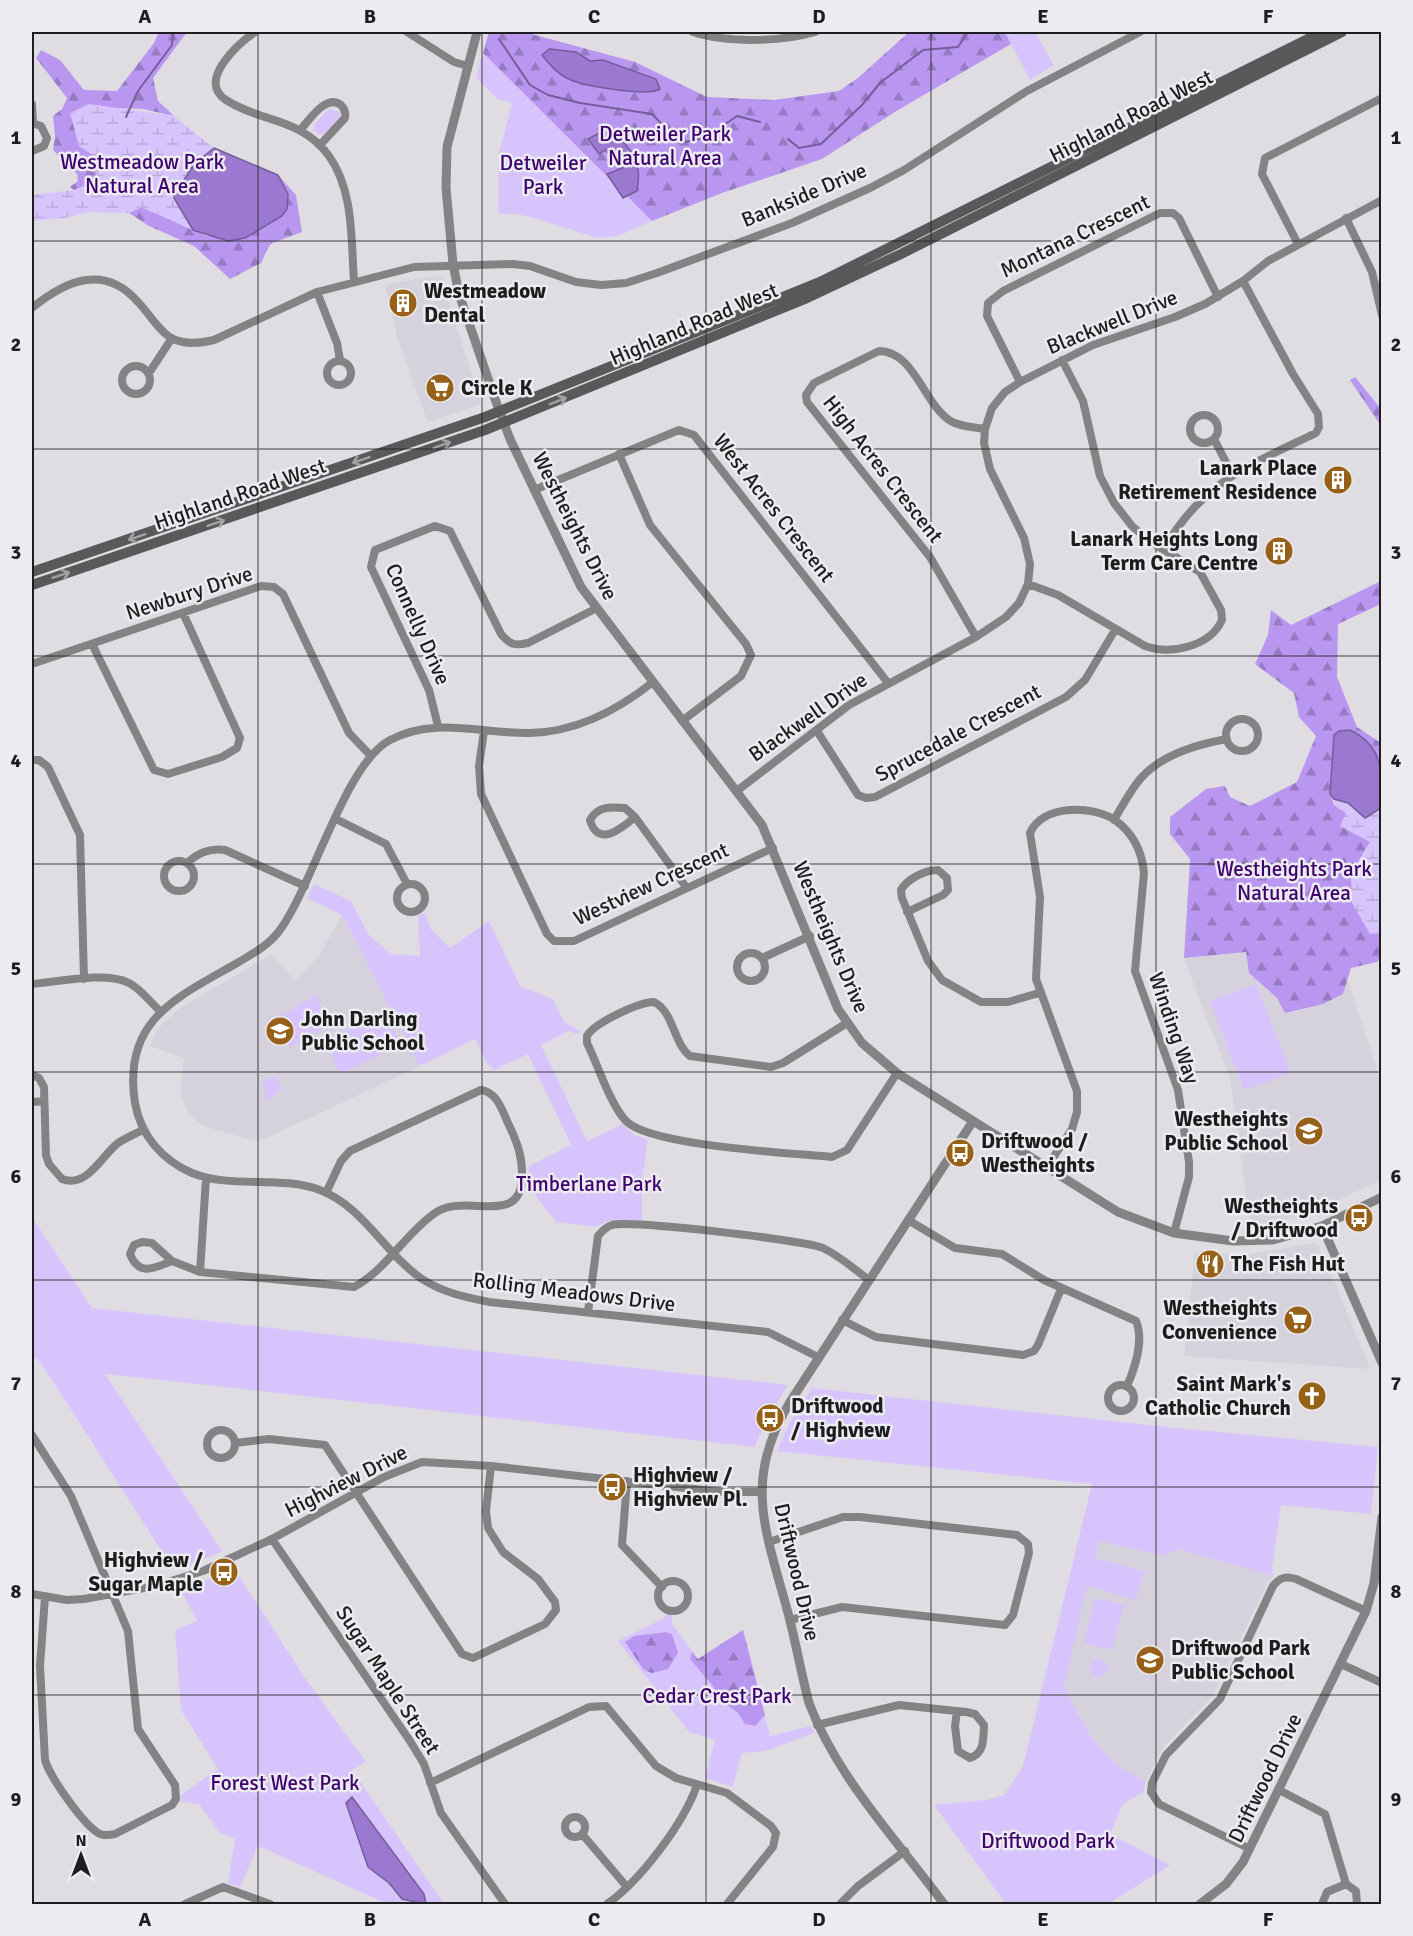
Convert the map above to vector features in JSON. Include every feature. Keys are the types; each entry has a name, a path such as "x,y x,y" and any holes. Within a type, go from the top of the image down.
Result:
{"main road":[{"name":"Highland Road West","path":"32,572 499,411 855,266 1322,32"},
{"name":"Highland Road West","path":"32,585 504,423 843,282 1342,32"}],"street":[{"path":"255,32 224,63 215,80 217,88 225,100 300,130 320,145 335,165 346,194 354,281"},
{"path":"406,32 454,62 468,66"},
{"name":"Westheights Drive","path":"477,32 447,147 446,188 453,264 468,325 499,411 581,587 595,609 738,790 762,825 810,936 831,993 847,1023 876,1058 897,1073 1118,1212 1174,1233 1204,1239 1274,1240 1322,1226 1382,1197"},
{"path":"693,32 716,37 774,39 796,38 815,32"},
{"name":"Bankside Drive","path":"172,338 200,343 214,340 317,292 414,267 453,264 513,264 530,266 576,282 601,285 626,283 792,224 870,188 904,170 1034,87 1140,32"},
{"path":"1298,244 1262,174 1261,165 1265,158 1382,98"},
{"path":"300,130 325,104 335,102 340,104 345,118 320,145"},
{"path":"32,104 32,123 45,129 47,138 40,149 32,151"},
{"name":"Blackwell Drive","path":"738,790 849,705 976,637 1006,617 1019,603 1028,584 1030,564 1024,538 985,456 985,429 998,400 1020,382 1093,345 1175,317 1218,297 1268,261 1382,200"},
{"name":"Montana Crescent","path":"1020,382 987,316 988,303 1003,291 1160,213 1173,213 1179,218 1218,297"},
{"path":"1346,218 1372,272 1382,315"},
{"path":"32,308 64,285 85,280 104,282 128,292 172,338 149,373"},
{"path":"1164,549 1187,513 1208,492 1232,474 1316,433 1320,420 1243,281"},
{"path":"317,292 337,343 340,360"},
{"name":"High Acres Crescent","path":"976,637 930,557 807,402 806,395 814,383 879,351 889,351 904,362 938,411 952,422 985,429"},
{"path":"1028,584 1058,595 1144,646 1168,651 1195,642 1218,630 1222,620 1221,610 1200,572 1131,526 1114,503 1100,476 1090,423 1083,401 1062,360"},
{"name":"West Acres Crescent","path":"534,490 679,430 694,435 888,683"},
{"path":"1214,439 1232,474"},
{"path":"619,454 650,525 746,644 751,655 741,676 682,720"},
{"name":"Connelly Drive","path":"438,726 429,690 371,567 375,550 435,526 450,531 501,634 508,643 528,643 595,609"},
{"name":"Newbury Drive","path":"32,664 261,586 274,587 283,594 349,733 370,755"},
{"path":"92,644 154,770 168,774 222,757 237,748 240,738 183,613"},
{"name":"Sprucedale Crescent","path":"817,731 858,795 866,798 875,797 1066,697 1085,680 1115,630"},
{"name":"Rolling Meadows Drive","path":"653,681 615,709 577,725 555,731 529,733 438,726 405,733 379,746 358,772 292,914 277,936 260,950 160,1011 141,1039 136,1056 133,1089 143,1130 154,1146 173,1164 207,1178 286,1182 326,1192 353,1210 392,1252 421,1278 453,1295 768,1332 818,1357"},
{"path":"1237,720 1247,720 1257,728 1257,742 1250,750 1237,750 1227,740 1228,728 1237,720"},
{"name":"Westview Crescent","path":"484,731 479,766 481,795 547,934 554,941 573,941 773,848"},
{"path":"1114,820 1133,788 1150,769 1207,743 1227,740"},
{"path":"32,760 39,760 48,767 80,835 84,980"},
{"path":"635,817 624,827 607,835 598,834 593,830 590,820 595,812 612,807 625,808 635,817 686,887"},
{"name":"Winding Way","path":"1047,1167 1072,1129 1077,1112 1077,1091 1039,993 1035,957 1040,897 1030,833 1038,821 1065,810 1081,810 1114,820 1131,835 1142,857 1144,873 1135,971 1178,1090 1185,1131 1189,1177 1174,1233"},
{"path":"336,819 386,844 407,885"},
{"path":"187,863 198,854 216,849 225,850 305,886"},
{"path":"907,912 943,895 948,890 944,874 931,870 905,883 902,898 907,912 933,971 968,997 994,1004 1039,993"},
{"path":"762,958 810,936"},
{"path":"32,984 122,980 138,990 160,1011"},
{"path":"847,1023 783,1064 771,1067 690,1056 683,1050 663,1008 654,1002 642,1004 594,1027 587,1036 587,1043 620,1112 633,1127 655,1135 720,1145 832,1157 847,1150 897,1073"},
{"path":"32,1075 42,1082 46,1155 56,1174 67,1181 90,1173 117,1144 143,1130"},
{"path":"172,1261 150,1269 141,1268 134,1264 130,1254 134,1245 142,1242 152,1244 172,1261 200,1272 347,1288 361,1283 423,1221 441,1209 463,1204 502,1207 510,1205 518,1198 522,1171 520,1148 491,1093 476,1090 350,1151 341,1161 326,1192"},
{"path":"32,1102 44,1101"},
{"name":"Driftwood Drive","path":"944,1905 846,1776 817,1725 806,1694 790,1620 769,1542 762,1511 761,1492 762,1469 772,1434 818,1357 973,1121"},
{"path":"200,1272 207,1178"},
{"path":"908,1220 955,1248 1002,1254 1061,1288 1136,1321 1139,1334 1135,1369 1127,1386"},
{"path":"588,1312 598,1236 603,1229 612,1225 670,1227 811,1245 837,1256 869,1280"},
{"path":"1322,1226 1382,1363"},
{"path":"842,1320 876,1337 1023,1355 1034,1351 1038,1345 1061,1288"},
{"path":"32,1435 71,1496 114,1595 130,1637 138,1729 175,1785 176,1799 167,1809 115,1834 107,1835 95,1829 54,1782 45,1760 40,1666 45,1597"},
{"path":"235,1443 268,1438 325,1445 462,1654 473,1658 480,1657 545,1624 556,1610 555,1602 538,1579 503,1552 488,1528 486,1511 491,1466"},
{"name":"Highview Drive","path":"32,1594 84,1599 114,1595 188,1577 272,1539 384,1477 422,1462 491,1466 721,1492 761,1492"},
{"path":"627,1481 622,1545 662,1587"},
{"path":"769,1542 843,1517 860,1517 1017,1535 1028,1544 1029,1553 1014,1615 1005,1624 842,1607 790,1620"},
{"name":"Driftwood Drive","path":"1200,1905 1226,1884 1250,1849 1366,1611 1379,1560 1382,1517"},
{"name":"Sugar Maple Street","path":"272,1539 410,1741 424,1764 441,1813 505,1905"},
{"path":"1250,1849 1159,1804 1151,1792 1152,1783 1166,1755 1220,1699 1273,1586 1278,1580 1287,1577 1296,1579 1366,1611"},
{"path":"1341,1664 1382,1683"},
{"path":"430,1783 589,1707 601,1705 610,1709 656,1766 676,1778 727,1793 771,1826 776,1833 773,1847 727,1905"},
{"path":"817,1725 888,1706 957,1711 975,1714 984,1725 981,1749 977,1755 970,1758 958,1751 955,1726 957,1711"},
{"path":"607,1905 627,1887 677,1826 686,1813 697,1785"},
{"path":"1279,1790 1325,1814 1346,1884 1356,1891 1357,1905"},
{"path":"582,1834 627,1887"},
{"path":"840,1905 858,1886 905,1851"},
{"path":"1322,1905 1327,1892 1346,1884"},
{"path":"185,1905 223,1887 270,1905"}],"shaded area":[{"path":"549,49 576,52 590,61 603,60 656,79 660,89 643,92 630,91 602,88 571,80 558,73 542,55"},
{"path":"610,127 629,149 637,163 637,191 623,198 607,174 623,168 605,150 599,154 588,139"},
{"path":"214,148 278,175 288,194 287,209 282,216 245,238 228,241 193,230 174,198 176,184 184,180 194,164"},
{"path":"438,275 441,277 481,404 428,422 398,340 385,285"},
{"path":"1350,730 1370,745 1381,773 1381,808 1365,818 1348,803 1334,799 1330,794 1334,735 1339,731"},
{"name":"John Darling Public School","path":"342,915 420,1066 258,1142 203,1126 187,1111 180,1089 184,1058 150,1046 162,1024 180,1008 272,954 295,981 319,956"},
{"name":"Westheights Public School","path":"1246,952 1343,967 1381,1081 1381,1180 1304,1216 1251,1226 1230,1079 1184,958"},
{"path":"1314,1243 1318,1246 1337,1287 1370,1369 1184,1356 1195,1252 1243,1255"},
{"name":"Driftwood Park Public School","path":"1099,1540 1162,1556 1177,1549 1274,1576 1268,1582 1212,1697 1164,1746 1146,1781 1122,1771 1098,1747 1064,1687 1075,1628"},
{"path":"352,1797 424,1894 426,1904 402,1899 389,1883 368,1867 346,1803"}],"green space":[{"path":"159,32 187,32 153,78 158,101 174,116 143,109 116,108 94,156 97,181 74,190 70,187 78,181 77,174 53,150 55,137 53,116 62,109 67,98 36,58 41,50 60,60 84,90 117,91 154,43"},
{"name":"Detweiler Park Natural Area","path":"489,32 524,32 635,62 707,97 774,100 839,91 858,78 909,32 1005,32 1011,44 898,110 822,159 722,193 652,221 483,53"},
{"path":"1005,32 1035,32 1054,65 1030,80"},
{"name":"Detweiler Park","path":"483,53 652,221 618,236 597,238 518,214 498,214 499,153 512,103 497,99 476,77"},
{"name":"Westmeadow Park Natural Area","path":"89,104 174,116 214,148 194,164 174,198 193,230 141,207 129,213 89,212 65,218 32,221 32,195 74,190 97,181 94,156 79,146 70,113"},
{"path":"328,109 340,112 340,120 328,132 320,135 313,130 315,124"},
{"path":"278,175 296,195 302,232 270,244 261,263 230,279 194,246 149,226 129,213 141,207 207,236 288,194"},
{"path":"1355,377 1381,409 1381,426 1350,380"},
{"name":"Westheights Park Natural Area","path":"1381,581 1381,604 1338,624 1337,677 1357,727 1381,743 1381,763 1363,737 1334,735 1330,793 1334,805 1346,813 1370,842 1358,862 1378,933 1381,928 1381,957 1377,962 1351,968 1343,994 1323,1004 1285,1013 1277,998 1249,973 1246,952 1184,958 1190,859 1170,834 1170,817 1206,789 1225,786 1230,797 1250,806 1297,782 1316,736 1299,717 1294,693 1255,664 1268,635 1271,610 1291,625"},
{"path":"1334,799 1348,803 1355,811 1381,808 1382,928 1378,933 1370,934 1352,903 1351,876 1370,842 1340,826 1346,813 1334,805"},
{"name":"Timberlane Park","path":"314,884 351,901 369,935 391,954 420,956 418,916 425,913 430,928 450,948 489,921 520,986 553,999 564,1022 580,1031 579,1034 568,1031 541,1045 587,1141 623,1124 634,1135 648,1140 642,1179 642,1221 608,1221 597,1227 556,1222 528,1186 529,1166 571,1145 528,1054 494,1070 486,1062 475,1039 420,1066 342,915 307,898"},
{"path":"1256,984 1291,1073 1244,1090 1210,1001"},
{"path":"316,995 330,1025 290,1047 276,1019"},
{"path":"385,1011 401,1044 340,1074 325,1040"},
{"path":"274,1076 282,1089 276,1092 275,1097 268,1100 262,1082"},
{"path":"32,1217 92,1308 788,1385 766,1420 755,1447 105,1374 222,1551 189,1566 173,1569 54,1383 37,1358 32,1360"},
{"name":"Driftwood Park","path":"812,1388 1176,1428 1378,1447 1371,1514 1281,1505 1272,1569 1274,1576 1177,1549 1163,1556 1099,1541 1091,1573 1095,1558 1144,1571 1136,1600 1087,1586 1064,1687 1088,1730 1105,1754 1116,1764 1146,1781 1143,1792 1123,1804 1110,1834 1170,1865 1108,1904 1006,1904 934,1805 986,1800 1004,1795 1023,1766 1092,1484 777,1451 790,1422"},
{"name":"Forest West Park","path":"235,1570 305,1678 366,1762 352,1770 444,1904 380,1904 381,1901 258,1846 240,1887 228,1883 235,1838 220,1833 199,1804 181,1801 181,1795 218,1769 181,1710 175,1630 197,1621 180,1589"},
{"path":"1095,1598 1124,1605 1112,1650 1084,1643"},
{"name":"Cedar Crest Park","path":"667,1613 672,1614 672,1624 698,1659 743,1630 770,1736 811,1726 814,1733 766,1751 742,1753 733,1787 705,1778 715,1740 689,1732 618,1641 664,1618"},
{"path":"743,1630 765,1715 755,1726 745,1724 738,1713 719,1699 713,1686 690,1659 692,1652 698,1659"},
{"path":"666,1632 672,1634 678,1653 668,1669 652,1673 644,1670 625,1642 634,1636"},
{"path":"1099,1659 1105,1662 1108,1668 1105,1674 1099,1677 1093,1674 1090,1668 1093,1662"}],"waterway":[{"path":"126,117 138,91 172,45 173,32"},
{"path":"788,139 799,148 821,144 862,105 880,83 923,50 958,47 968,32"},
{"path":"499,39 530,85 548,95 580,103 652,114 680,143 705,138 737,116 760,122"}],"place":[{"name":"Westmeadow Dental","path":"403,303"},
{"name":"Circle K","path":"440,388"},
{"name":"Lanark Place Retirement Residence","path":"1338,480"},
{"name":"Lanark Heights Long Term Care Centre","path":"1279,551"},
{"name":"John Darling Public School","path":"280,1031"},
{"name":"Westheights Public School","path":"1309,1131"},
{"name":"Driftwood / Westheights","path":"960,1153"},
{"name":"Westheights / Driftwood","path":"1359,1218"},
{"name":"The Fish Hut","path":"1210,1264"},
{"name":"Westheights Convenience","path":"1298,1320"},
{"name":"Saint Mark's Catholic Church","path":"1312,1396"},
{"name":"Driftwood / Highview","path":"770,1418"},
{"name":"Highview / Highview Pl.","path":"612,1487"},
{"name":"Highview / Sugar Maple","path":"224,1572"},
{"name":"Driftwood Park Public School","path":"1150,1660"}]}
